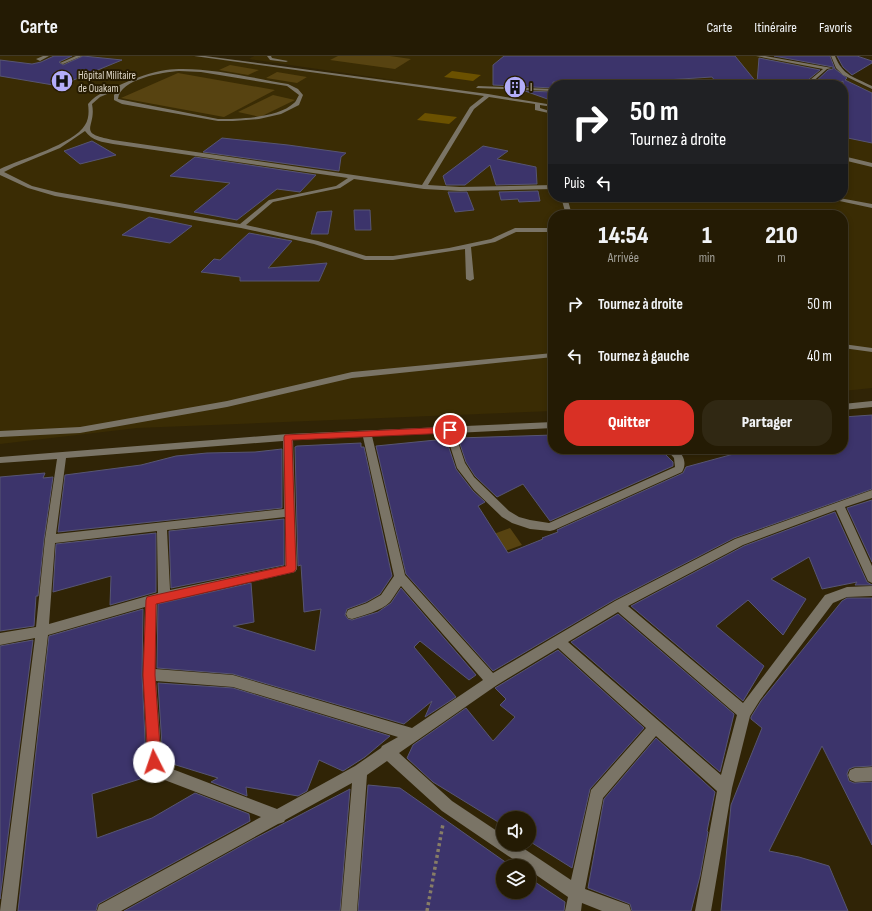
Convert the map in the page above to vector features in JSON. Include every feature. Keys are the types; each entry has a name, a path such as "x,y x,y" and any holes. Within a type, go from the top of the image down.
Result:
{"street":[{"path":"40,60 38,59 47,56"},
{"path":"62,63 80,56"},
{"path":"196,56 488,95 548,105"},
{"path":"269,56 270,59 291,62"},
{"path":"758,56 826,68 838,68"},
{"path":"833,56 838,68 845,74 872,88"},
{"path":"812,80 826,68"},
{"path":"127,84 115,96 116,100 124,103 218,120 259,118 279,113 297,104 301,95 288,85 201,71 179,70 146,76 98,96 90,104 92,111 87,127 73,138 14,164 2,170 1,174 30,187 55,194 241,226 316,242 365,258 393,258 468,247 494,241 515,230 548,230"},
{"path":"352,71 445,84"},
{"path":"476,87 484,86 548,90"},
{"path":"424,187 472,108 488,95"},
{"path":"538,103 537,109 548,112"},
{"path":"87,127 87,130 91,135 113,142 424,187 460,189 548,187"},
{"path":"848,160 872,167"},
{"path":"848,164 872,167"},
{"path":"241,226 271,201 338,187 353,177"},
{"path":"848,202 872,206"},
{"path":"468,247 470,279"},
{"path":"848,347 872,350"},
{"path":"0,434 80,430 227,404 352,375 548,355"},
{"path":"848,406 872,404"},
{"path":"0,460 288,437 548,426"},
{"path":"450,430 459,459 467,475 502,513 512,519 550,527 679,469 681,463 676,454"},
{"path":"367,434 400,577 492,681"},
{"path":"0,640 42,631 157,598 291,569 288,437"},
{"path":"8,911 42,631 50,539 62,455"},
{"path":"104,911 360,771 387,751 492,681 619,606 739,542 872,494"},
{"path":"839,505 872,578"},
{"path":"50,539 290,512"},
{"path":"162,527 157,598 149,675 154,762 157,768 162,772 279,816"},
{"path":"352,614 371,607 386,599 400,577"},
{"path":"703,911 725,788 744,713 755,696 828,599 847,592 872,591"},
{"path":"619,606 744,713"},
{"path":"558,641 655,728 725,788"},
{"path":"149,675 233,681 413,735"},
{"path":"573,911 596,795 655,728"},
{"path":"387,751 447,806 496,839"},
{"path":"349,911 360,771"},
{"path":"855,775 872,774"},
{"path":"513,851 576,893 623,911"}],"path":[{"path":"427,911 447,806"}],"shaded area":[{"path":"0,56 192,56 407,82 249,59 254,56 764,56 819,65 819,68 804,80 548,80 548,202 848,202 848,80 822,80 839,73 872,90 872,388 848,390 848,210 548,210 548,411 137,428 0,444"},
{"path":"338,56 390,56 411,59 395,69 330,60"},
{"path":"230,65 259,70 248,75 219,70"},
{"path":"452,71 481,75 473,81 444,77"},
{"path":"277,72 307,77 297,83 266,78"},
{"path":"178,73 275,90 224,117 121,98"},
{"path":"273,95 295,100 260,117 238,112"},
{"path":"425,113 457,117 449,124 417,120"},
{"path":"510,528 522,545 469,564 461,546"}],"building":[{"path":"54,56 72,56 59,62 63,65 83,56 122,60 59,86 0,76 0,60 32,64"},
{"path":"504,56 735,56 755,80 714,80 712,77 666,80 548,80 548,88 493,85 493,65"},
{"path":"774,56 830,56 835,69 847,78 845,80 817,80 828,70 833,69 833,67"},
{"path":"837,56 857,56 872,61 872,63 852,75 843,67"},
{"path":"759,58 820,70 808,80 757,80"},
{"path":"848,81 872,93 872,143 848,138"},
{"path":"525,91 548,92 548,99"},
{"path":"222,138 346,153 341,157 339,171 203,152"},
{"path":"92,141 116,155 80,164 64,151"},
{"path":"483,146 508,151 497,159 536,167 537,184 496,185 490,165 465,185 446,185 443,176"},
{"path":"195,157 316,175 300,192 277,189 237,220 194,212 230,183 170,176"},
{"path":"538,191 540,201 519,202 518,199 501,200 499,192"},
{"path":"448,192 467,192 474,210 455,212"},
{"path":"354,210 370,210 371,230 355,230"},
{"path":"332,211 328,234 311,234 317,212"},
{"path":"149,217 192,226 170,243 122,235"},
{"path":"249,233 292,241 268,268 327,263 319,281 240,281 240,277 201,272 214,259 220,260"},
{"path":"872,415 872,489 734,538 614,600 493,671 406,574 376,446 446,439 456,469 473,491 485,502 478,506 508,553 543,539 542,538 558,532 557,530 683,473 686,467 734,454 848,454 848,417"},
{"path":"548,435 548,454 665,454 673,462 673,466 550,521 523,484 497,497 475,476 466,462 458,438"},
{"path":"361,443 361,447 364,447 392,576 380,594 366,602 347,609 345,615 348,619 352,620 378,612 391,603 401,588 476,675 469,680 420,641 414,647 456,697 425,717 432,701 404,724 233,674 157,668 158,604 251,583 254,622 233,626 315,651 321,609 304,612 301,565 298,566 295,447"},
{"path":"282,449 282,508 58,532 65,475 141,465 176,456 207,453 255,452"},
{"path":"45,473 43,478 53,477 38,596 36,596 34,626 0,631 0,477"},
{"path":"872,500 872,562 847,508"},
{"path":"835,512 867,582 872,585 855,585 857,582 822,589 809,557 771,579 806,599 783,635 748,600 716,626 764,666 743,701 631,606 744,546"},
{"path":"284,519 284,565 171,588 169,531"},
{"path":"156,533 156,592 110,605 111,576 53,592 56,544"},
{"path":"847,598 872,598 872,766 854,767 849,769 847,774 849,781 854,783 872,782 872,845 822,746 769,851 799,857 829,866 848,911 721,911 731,805 762,728 751,719 751,717 761,701 842,601"},
{"path":"143,609 142,675 146,762 153,775 92,794 97,838 152,818 195,793 249,814 250,821 98,904 96,911 18,911 49,636"},
{"path":"618,614 734,714 720,772 571,642"},
{"path":"33,640 0,899 0,646"},
{"path":"558,650 644,728 590,789 572,868 536,845 536,811 496,811 496,821 433,782 407,758 413,745 466,708 493,741 515,717 500,705 506,699 495,688"},
{"path":"158,683 233,688 390,736 365,757 343,771 319,760 307,791 298,796 246,787 247,796 211,782 218,778 163,761"},
{"path":"656,738 715,792 700,876 691,911 632,911 630,904 588,888 604,799"},
{"path":"368,785 400,788 501,859 496,859 496,899 536,899 536,883 565,902 564,911 358,911"},
{"path":"350,789 340,911 124,911 252,840"}],"place":[{"name":"Hôpital Militaire de Ouakam","path":"62,81"},
{"name":"I","path":"515,87"}],"route":[{"path":"154,762 149,675 151,600 291,569 288,437 450,430"}]}
